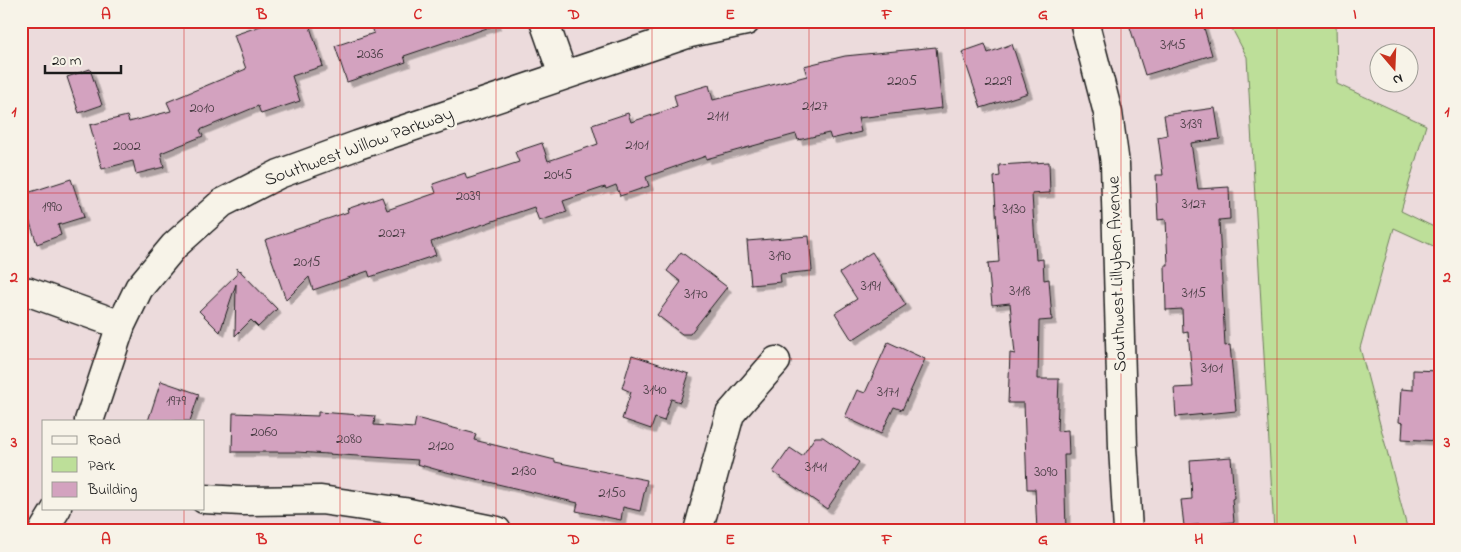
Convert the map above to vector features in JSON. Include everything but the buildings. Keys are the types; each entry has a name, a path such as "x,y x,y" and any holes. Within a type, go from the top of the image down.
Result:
{"street":[{"path":"544,21 564,75"},
{"name":"Southwest Willow Parkway","path":"89,420 121,325 139,288 174,246 222,203 279,174 358,145 690,33 746,21"},
{"name":"Southwest Lillyben Avenue","path":"1084,21 1108,113 1114,164 1122,438 1128,531"},
{"path":"21,291 29,292 121,325"},
{"path":"698,531 730,414 776,361"},
{"path":"205,499 242,501 321,500 404,512 497,531"},
{"path":"43,531 56,510"}],"green space":[{"path":"1228,21 1336,21 1337,84 1426,125 1401,211 1440,230 1440,249 1394,228 1360,348 1408,531 1274,531 1247,57"}]}
